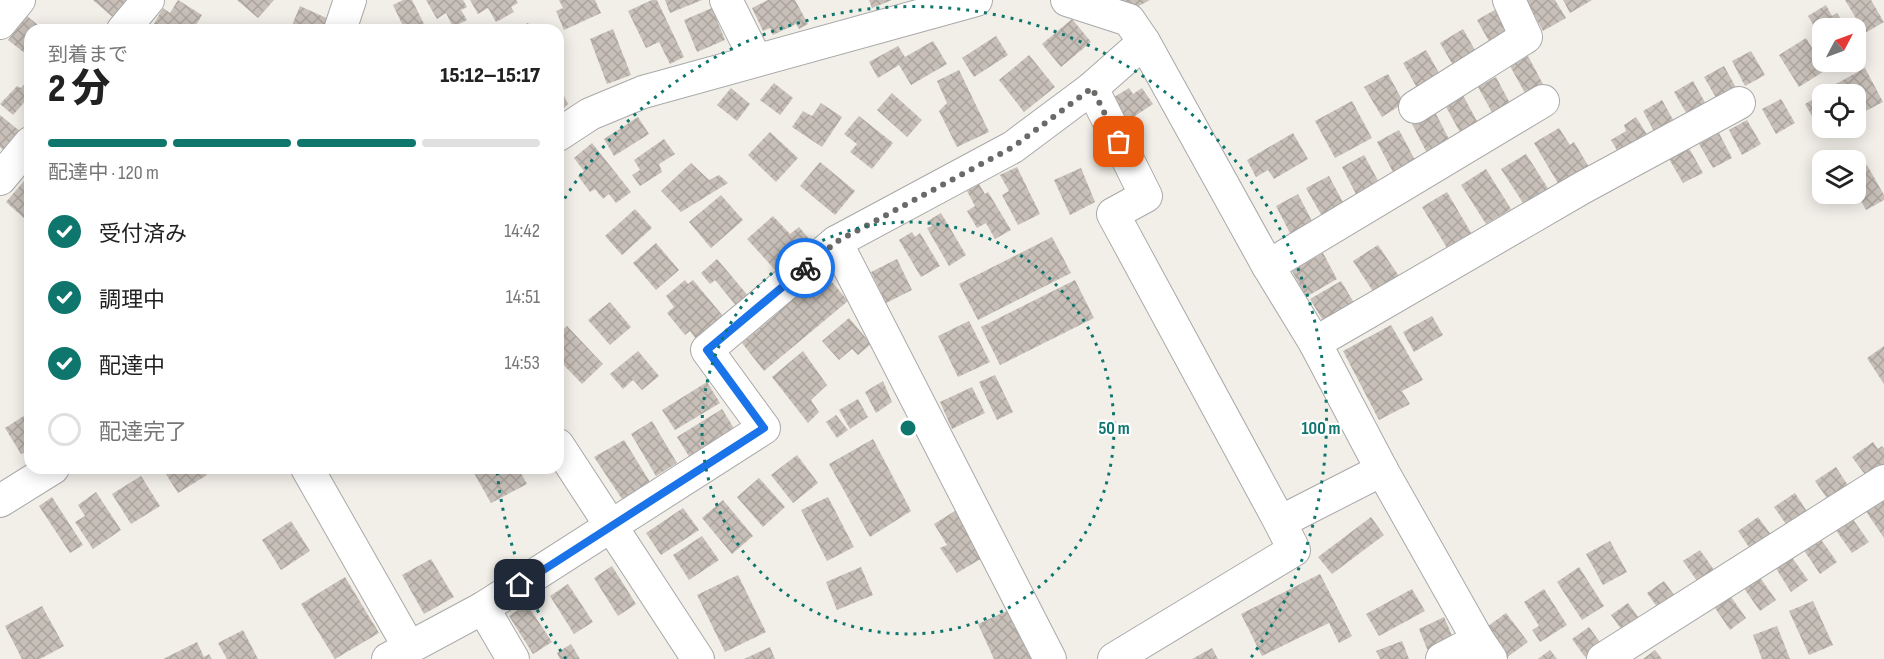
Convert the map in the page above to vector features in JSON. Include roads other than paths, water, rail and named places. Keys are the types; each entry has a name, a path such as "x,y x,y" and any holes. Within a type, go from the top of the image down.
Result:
{"street":[{"path":"0,23 19,0"},
{"path":"128,24 148,0"},
{"path":"342,24 351,0"},
{"path":"726,0 756,60"},
{"path":"564,131 590,114 643,92 756,60 922,7 976,0"},
{"path":"1067,0 1129,20 1144,42 1268,266 1315,343 1382,470 1485,650 1442,659"},
{"path":"1415,107 1526,37 1509,0"},
{"path":"310,474 398,653 483,608 764,428 707,350 836,242 1013,147 1092,88 1144,42"},
{"path":"1092,88 1146,196 1113,214 1294,550 1114,659"},
{"path":"1268,266 1543,101"},
{"path":"1315,343 1582,188 1739,104"},
{"path":"0,179 24,150"},
{"path":"836,242 1050,659"},
{"path":"564,454 698,659"},
{"path":"1280,522 1382,470"},
{"path":"0,501 43,474"},
{"path":"1603,659 1884,481"},
{"path":"483,608 513,659"}]}
